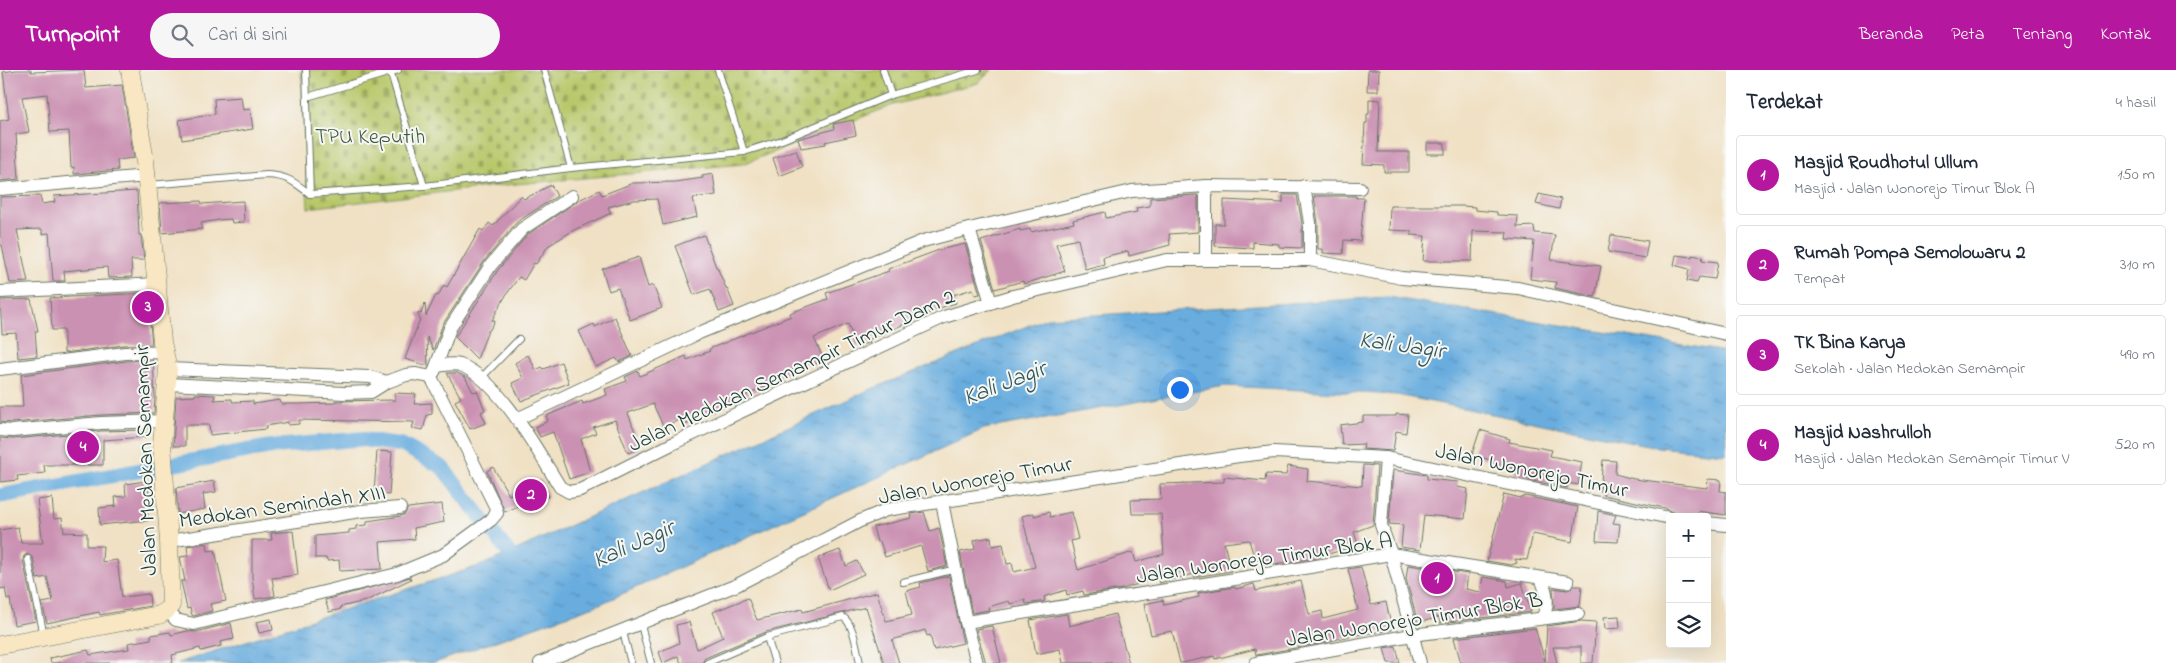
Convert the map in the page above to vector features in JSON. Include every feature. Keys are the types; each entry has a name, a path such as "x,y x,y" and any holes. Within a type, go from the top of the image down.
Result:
{"street":[{"name":"Jalan Medokan Semampir","path":"130,70 147,181 168,377 162,444 171,584 171,605 167,610"},
{"path":"0,189 147,181"},
{"path":"1206,186 1206,260"},
{"path":"517,419 699,332 923,242 968,229 1132,191 1206,186 1360,188"},
{"path":"1304,186 1310,223 1310,260"},
{"path":"0,645 159,615 167,610 176,620 194,624 378,579 406,571 444,555 491,520 496,512 495,506 434,371 450,328 491,264 522,229 572,196"},
{"path":"968,229 991,303"},
{"name":"Jalan Medokan Semampir Timur Dam 2","path":"168,377 370,376 387,382 458,364 482,377 517,419 560,486 569,492 580,490 676,442 944,317 991,303 1167,260 1310,260 1402,278 1518,288 1726,334"},
{"path":"0,292 157,284"},
{"path":"0,369 125,353 164,352"},
{"path":"0,430 12,431 101,423 164,421"},
{"name":"Jalan Wonorejo Timur","path":"540,663 623,632 737,585 860,521 886,510 1239,456 1274,452 1386,458 1666,517"},
{"path":"1386,458 1381,525 1391,554 1420,663"},
{"path":"942,502 966,622 977,663"},
{"name":"Medokan Semindah XIII","path":"169,541 361,511 400,508"},
{"path":"1711,523 1726,525"},
{"name":"Jalan Wonorejo Timur Blok A","path":"966,622 1391,554 1568,582"},
{"path":"1542,578 1547,598 1547,608 1542,618"},
{"name":"Jalan Wonorejo Timur Blok B","path":"1256,663 1412,635 1578,614"}],"lane":[{"path":"306,70 310,194"},
{"path":"307,97 398,70"},
{"path":"544,70 571,168"},
{"path":"718,70 744,152"},
{"path":"883,70 891,95"},
{"path":"147,181 273,175 288,178 310,194 424,186 571,168 744,152 782,140 891,95 978,70"},
{"path":"390,71 424,186"},
{"path":"482,377 519,339"},
{"path":"28,559 44,637"},
{"path":"903,582 956,569"},
{"path":"707,663 766,637 843,616 846,618 852,631 860,663"},
{"path":"640,625 651,663"},
{"path":"623,632 631,663"},
{"path":"766,637 775,663"}],"green space":[{"name":"TPU Keputih","path":"301,70 992,70 978,83 893,105 743,164 505,185 308,208"}],"water":[{"name":"Kali Jagir","path":"1388,297 1726,352 1726,454 1658,447 1397,395 1225,386 984,429 600,604 434,663 178,663 485,564 869,390 1047,318"}],"building":[{"path":"31,70 31,72 84,70 86,88 122,85 134,158 117,160 118,170 74,174 74,167 71,168 69,131 50,132 47,94 22,97 29,132 16,134 19,179 0,181 0,121 9,119 3,72"},
{"path":"1368,70 1379,70 1378,91 1367,91"},
{"path":"241,97 243,110 250,109 253,129 182,140 179,120 215,114 214,99"},
{"path":"1369,99 1380,100 1378,152 1409,152 1409,172 1384,172 1384,165 1363,164 1365,123 1367,123 1367,114 1369,114"},
{"path":"853,120 856,135 825,142 826,144 801,148 798,139 834,129 833,124"},
{"path":"1427,143 1445,143 1445,154 1427,154"},
{"path":"796,150 802,167 779,176 773,158"},
{"path":"713,174 716,195 693,198 697,217 663,225 657,199 634,200 608,207 611,213 574,230 548,246 536,264 534,263 524,280 519,277 506,295 492,320 495,321 488,331 477,359 455,337 498,270 527,235 579,200 599,190 602,195 633,183 675,182 703,178 702,176"},
{"path":"551,185 557,196 517,222 485,260 443,324 433,350 427,337 428,366 405,359 420,319 417,313 421,314 425,303 426,316 436,295 438,296 444,285 447,287 480,229 483,231 489,223 493,226 521,196 524,199"},
{"path":"137,191 139,235 141,235 144,260 131,260 132,277 108,278 107,267 64,271 65,281 53,281 49,233 42,234 42,229 17,230 28,282 10,283 2,245 0,245 0,197 40,196 42,204 55,202 54,196"},
{"path":"1539,194 1561,199 1559,209 1536,204"},
{"path":"1198,195 1198,232 1169,234 1170,245 1129,256 1128,251 1103,257 1104,264 1085,269 1078,239 1056,244 1065,271 1024,284 1023,281 995,289 981,241 1020,229 1020,231 1030,229 1031,232 1074,223 1073,220 1105,212 1106,218 1137,212 1136,208 1150,206 1150,198"},
{"path":"1283,195 1297,195 1302,224 1302,248 1279,247 1279,244 1253,242 1253,248 1215,246 1215,224 1224,224 1224,200 1283,203"},
{"path":"1314,196 1356,196 1356,198 1364,198 1360,241 1344,240 1343,254 1323,253 1323,249 1318,249 1318,223"},
{"path":"201,201 202,204 243,201 244,222 232,223 231,219 219,220 201,223 202,229 162,233 160,203"},
{"path":"1390,206 1463,206 1475,207 1475,210 1497,212 1497,215 1518,216 1517,227 1534,226 1535,233 1555,235 1551,260 1601,266 1595,297 1555,288 1556,282 1530,279 1534,241 1506,239 1507,232 1473,231 1472,261 1423,261 1425,236 1411,235 1411,231 1389,230"},
{"path":"704,235 734,306 719,312 710,289 694,295 675,246"},
{"path":"1611,235 1648,241 1645,258 1608,252"},
{"path":"965,244 980,294 975,295 973,289 953,295 956,303 933,310 857,347 848,324 814,338 824,360 813,365 810,360 778,378 779,381 685,425 683,419 663,426 653,404 628,413 641,448 628,453 615,420 593,427 596,433 581,439 590,472 569,479 553,432 540,437 535,427 548,421 546,416 582,401 583,404 607,395 605,389 627,381 625,377 638,371 640,376 686,356 687,360 710,351 709,349 791,316 790,313 828,299 826,293 889,271 888,269 939,250"},
{"path":"1676,255 1692,257 1692,255 1703,257 1702,260 1718,262 1715,279 1699,277 1697,283 1687,281 1689,269 1674,265"},
{"path":"639,257 648,287 653,285 662,308 630,320 618,288 609,291 602,269"},
{"path":"147,293 152,344 124,345 64,353 64,330 52,330 50,298"},
{"path":"31,299 38,331 35,331 37,356 18,358 16,333 2,334 0,300"},
{"path":"615,317 632,356 619,362 616,358 596,367 579,331 594,324 595,327"},
{"path":"528,355 536,370 561,362 569,383 521,401 512,383 523,378 515,363"},
{"path":"153,360 154,413 100,415 12,423 0,422 0,407 23,407 21,375 126,361"},
{"path":"447,373 457,373 465,377 473,392 477,391 485,410 481,412 486,423 470,429 455,401 461,398"},
{"path":"395,393 416,394 414,404 432,403 432,414 427,415 423,430 412,428 414,422 299,420 299,424 288,425 288,422 266,426 266,429 210,435 209,425 185,425 185,446 173,446 176,397 195,396 195,394 215,395 214,400 232,399 232,402 253,401 253,404 280,400 281,404 298,404 395,400"},
{"path":"1396,414 1408,415 1406,433 1396,431 1393,451 1363,449 1364,444 1342,445 1340,425 1363,422 1363,416 1396,416"},
{"path":"145,430 146,437 103,440 103,465 44,465 45,473 17,476 18,480 0,482 0,438 13,439 101,431"},
{"path":"1480,430 1510,439 1509,442 1552,450 1550,456 1582,462 1578,485 1568,483 1567,488 1529,480 1530,477 1514,473 1516,468 1490,462 1490,460 1472,454"},
{"path":"377,451 392,452 389,495 374,493"},
{"path":"1603,460 1616,461 1615,474 1634,479 1707,488 1708,479 1721,480 1720,491 1726,492 1726,515 1697,511 1697,513 1674,513 1665,508 1603,495 1604,491 1600,491"},
{"path":"1363,465 1377,466 1373,525 1354,532 1358,545 1316,558 1273,564 1270,555 1255,560 1249,540 1224,543 1231,571 1194,577 1194,574 1159,583 1158,578 1122,589 1084,595 1083,591 1067,595 1066,590 1044,597 1045,601 1026,604 1025,600 1010,604 1009,601 988,607 989,610 972,613 960,552 975,549 974,540 991,537 992,546 1003,544 1007,564 1012,563 1014,572 1035,567 1022,516 1034,513 1034,516 1049,512 1050,517 1071,512 1078,539 1071,541 1078,570 1133,552 1136,562 1164,554 1161,514 1132,514 1131,500 1161,499 1160,484 1224,482 1224,477 1265,481 1266,474 1286,475 1288,466 1308,469 1307,481 1362,486"},
{"path":"493,467 509,495 540,480 548,497 522,510 520,505 505,512 487,471"},
{"path":"1393,470 1427,475 1427,479 1458,482 1457,487 1468,489 1465,519 1424,515 1420,550 1401,547 1403,525 1389,524"},
{"path":"146,481 150,501 146,501 148,520 100,525 99,508 116,506 115,497 126,496 125,484"},
{"path":"214,481 216,492 203,494 205,509 178,514 176,488"},
{"path":"1504,494 1521,498 1525,496 1578,507 1572,542 1533,534 1527,560 1515,559 1517,563 1511,565 1487,561"},
{"path":"52,498 54,519 62,518 64,532 87,533 87,546 103,546 102,562 117,560 122,597 149,594 150,606 100,615 99,612 47,623 42,603 53,601 47,577 37,579 33,558 27,554 23,560 36,621 14,625 10,599 7,599 5,588 0,589 0,530 18,527 21,543 43,543 37,500"},
{"path":"442,504 444,522 414,528 415,539 380,542 382,569 340,571 339,560 327,561 326,558 315,558 315,536 349,533 349,530 356,529 356,526 367,525 367,521 401,516 405,514 408,508"},
{"path":"1598,511 1616,515 1613,523 1620,524 1618,542 1596,541"},
{"path":"924,512 930,531 939,528 947,566 928,571 921,546 885,557 880,541 877,542 873,527 912,518 911,514"},
{"path":"293,531 298,575 272,578 275,596 255,599 252,577 252,540 272,540 271,533"},
{"path":"207,543 208,551 215,550 226,601 210,604 212,611 194,616 190,608 187,609 181,581 185,581 180,557 188,556 187,546"},
{"path":"840,550 846,566 857,561 864,574 829,590 818,558"},
{"path":"1408,565 1468,574 1466,589 1480,592 1483,577 1507,581 1508,587 1522,583 1531,612 1440,623 1439,617 1418,623 1406,579"},
{"path":"1361,567 1371,605 1386,602 1392,630 1357,634 1323,643 1256,655 1255,649 1215,659 1214,656 1182,663 1180,663 1172,631 1151,635 1144,604 1163,600 1164,605 1199,597 1198,593 1235,587 1236,589 1254,584 1256,591 1301,581 1309,614 1322,611 1323,619 1358,610 1348,569"},
{"path":"949,576 963,643 934,650 930,635 927,636 925,630 892,640 899,663 884,663 866,607 766,632 705,658 702,663 681,663 678,656 663,663 659,652 679,643 676,625 689,622 697,649 723,637 713,612 748,598 757,620 802,609 803,612 877,592 886,621 912,615 906,591 921,587 920,583"},
{"path":"410,577 411,579 366,601 340,607 341,609 329,612 325,600"},
{"path":"1575,586 1582,586 1580,606 1554,609 1553,588 1567,590"},
{"path":"1067,614 1069,626 1115,614 1129,663 1063,663 1060,649 1036,654 1030,620"},
{"path":"1619,616 1620,628 1605,629 1604,617"},
{"path":"271,619 273,630 259,633 256,622"},
{"path":"1581,621 1596,622 1593,663 1581,663 1581,647 1553,647 1557,663 1461,663 1454,638 1535,628 1545,661 1547,626"},
{"path":"231,623 234,639 220,642 221,646 201,651 200,648 172,655 173,663 51,663 50,658 88,650 90,655 129,649 128,643 151,639 151,635 170,632 171,635 187,631 196,632"},
{"path":"992,626 1001,663 986,663 976,629"},
{"path":"1396,646 1400,663 1388,663 1384,648"}],"waterway":[{"path":"0,496 268,447 360,439 402,445 442,467 509,553"}],"place":[{"name":"TK Bina Karya","path":"148,307"},
{"name":"Masjid Nashrulloh","path":"83,447"},
{"name":"Rumah Pompa Semolowaru 2","path":"531,495"},
{"name":"Masjid Roudhotul Ullum","path":"1437,578"}]}
